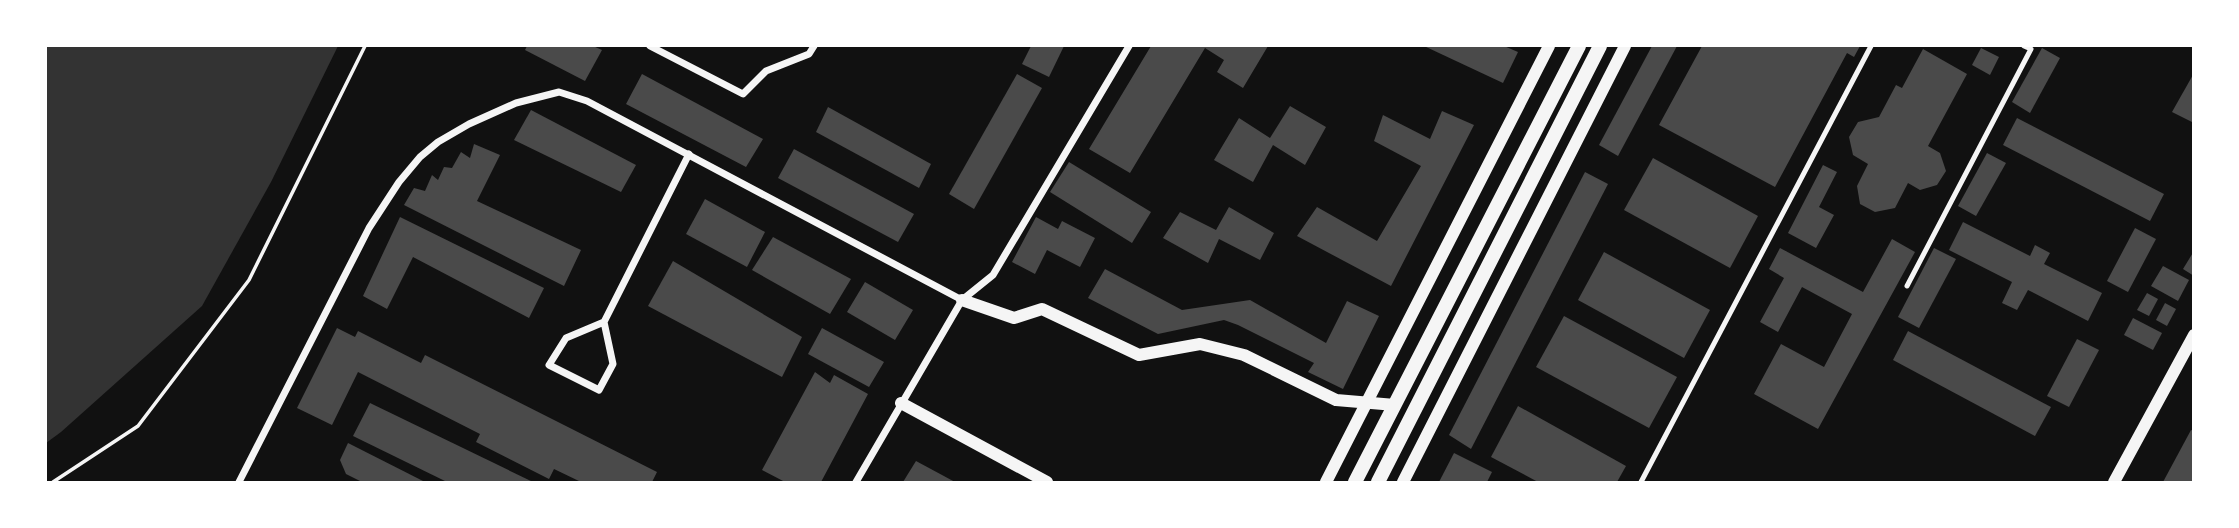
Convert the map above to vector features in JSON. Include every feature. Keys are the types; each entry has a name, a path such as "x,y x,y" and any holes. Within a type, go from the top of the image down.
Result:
{"main road":[{"path":"1355,482 1579,46"},
{"path":"1378,482 1600,46"}],"street":[{"path":"650,46 743,94 766,71 808,54 814,46"},
{"path":"856,482 962,300 993,275 1129,46"},
{"path":"1326,482 1549,46"},
{"path":"1403,482 1625,46"},
{"path":"239,482 369,228 399,182 420,157 438,142 516,103 559,92 587,101 962,300 1014,318 1042,309 1139,355 1200,344 1233,352 1335,400 1395,405"},
{"path":"604,322 566,338 549,365 599,390 613,364 604,322 689,154"},
{"path":"2114,482 2193,335"},
{"path":"901,403 1046,482"}],"lane":[{"path":"1641,482 1871,46"},
{"path":"1907,286 2031,49 2024,46"}],"path":[{"path":"53,482 138,426 249,280 366,46"}],"shaded area":[{"path":"46,46 338,46 271,182 202,306 46,443"}],"building":[{"path":"527,46 593,46 602,50 585,81 525,50"},
{"path":"1031,46 1064,46 1049,77 1022,64"},
{"path":"1151,46 1268,46 1243,88 1217,72 1224,60 1205,48 1130,173 1089,149"},
{"path":"1424,46 1504,46 1518,52 1503,83"},
{"path":"1652,46 1677,46 1618,156 1599,145"},
{"path":"1702,46 1860,46 1854,57 1847,53 1775,187 1659,125"},
{"path":"1981,48 1999,57 1990,75 1972,65"},
{"path":"2042,48 2060,58 2030,113 2012,102"},
{"path":"1923,49 1967,74 1928,146 1940,153 1946,171 1937,185 1920,190 1908,183 1895,208 1875,212 1860,204 1857,186 1868,164 1853,155 1849,137 1858,122 1879,117 1896,85 1902,88"},
{"path":"2194,73 2194,123 2172,112"},
{"path":"642,74 763,139 746,167 626,104"},
{"path":"1017,74 1042,88 974,209 949,194"},
{"path":"1290,106 1326,127 1305,165 1273,145 1253,182 1214,160 1239,118 1270,138"},
{"path":"828,107 931,164 919,188 816,132"},
{"path":"531,110 636,165 621,192 514,140"},
{"path":"1442,111 1474,125 1391,286 1297,236 1317,207 1377,241 1421,166 1374,141 1383,115 1430,139"},
{"path":"2017,118 2164,194 2150,221 2003,145"},
{"path":"474,144 500,155 477,201 581,250 564,286 404,205 414,188 425,191 432,175 438,180 444,167 452,168 461,152 470,158"},
{"path":"794,149 914,214 898,242 778,178"},
{"path":"1987,153 2006,163 1976,216 1958,206"},
{"path":"1653,158 1758,216 1730,268 1624,210"},
{"path":"1069,162 1151,212 1132,243 1050,192"},
{"path":"1823,165 1837,172 1819,207 1834,215 1816,248 1788,233"},
{"path":"1585,172 1608,184 1471,449 1449,435"},
{"path":"705,199 765,232 747,267 686,234"},
{"path":"1229,207 1274,233 1260,260 1219,239 1208,263 1163,238 1180,212 1216,230"},
{"path":"400,217 544,288 529,318 413,257 387,309 363,296"},
{"path":"1036,217 1058,229 1062,221 1095,238 1080,267 1047,250 1035,274 1012,262"},
{"path":"1963,222 2030,256 2035,245 2050,253 2044,264 2102,293 2088,321 2028,290 2017,310 2002,303 2012,282 1949,250"},
{"path":"2135,228 2156,239 2128,292 2107,281"},
{"path":"773,237 851,279 830,314 752,270"},
{"path":"1892,239 1915,252 1818,429 1754,394 1781,344 1824,367 1852,314 1802,287 1778,332 1760,322 1784,278 1769,269 1780,248 1863,292"},
{"path":"1934,248 1956,259 1919,328 1898,317"},
{"path":"2194,251 2194,276 2183,269"},
{"path":"1604,252 1710,310 1684,358 1578,300"},
{"path":"673,261 802,337 782,377 648,306"},
{"path":"2163,266 2189,280 2178,301 2151,286"},
{"path":"1105,269 1182,310 1250,300 1326,343 1347,301 1379,316 1343,389 1308,372 1314,363 1224,320 1158,334 1088,298"},
{"path":"865,282 913,310 895,340 847,312"},
{"path":"2147,293 2158,299 2149,316 2137,310"},
{"path":"2165,303 2176,309 2167,326 2156,320"},
{"path":"1564,316 1677,377 1649,428 1536,367"},
{"path":"2133,318 2162,333 2153,350 2124,335"},
{"path":"337,328 355,337 358,331 421,363 425,355 657,472 652,482 581,482 554,469 549,479 476,442 480,434 358,372 332,425 297,408"},
{"path":"822,328 884,362 869,387 808,354"},
{"path":"1908,331 2051,407 2035,436 1893,360"},
{"path":"2077,339 2099,350 2069,407 2047,396"},
{"path":"815,372 830,383 834,375 868,394 821,482 785,482 762,470"},
{"path":"370,403 533,482 447,482 353,436"},
{"path":"1518,406 1626,466 1617,482 1538,482 1491,457"},
{"path":"2191,430 2194,431 2194,482 2163,482"},
{"path":"348,443 425,482 362,482 346,474 340,460"},
{"path":"1454,453 1492,472 1487,482 1439,482"},
{"path":"916,461 955,482 903,482"}]}
